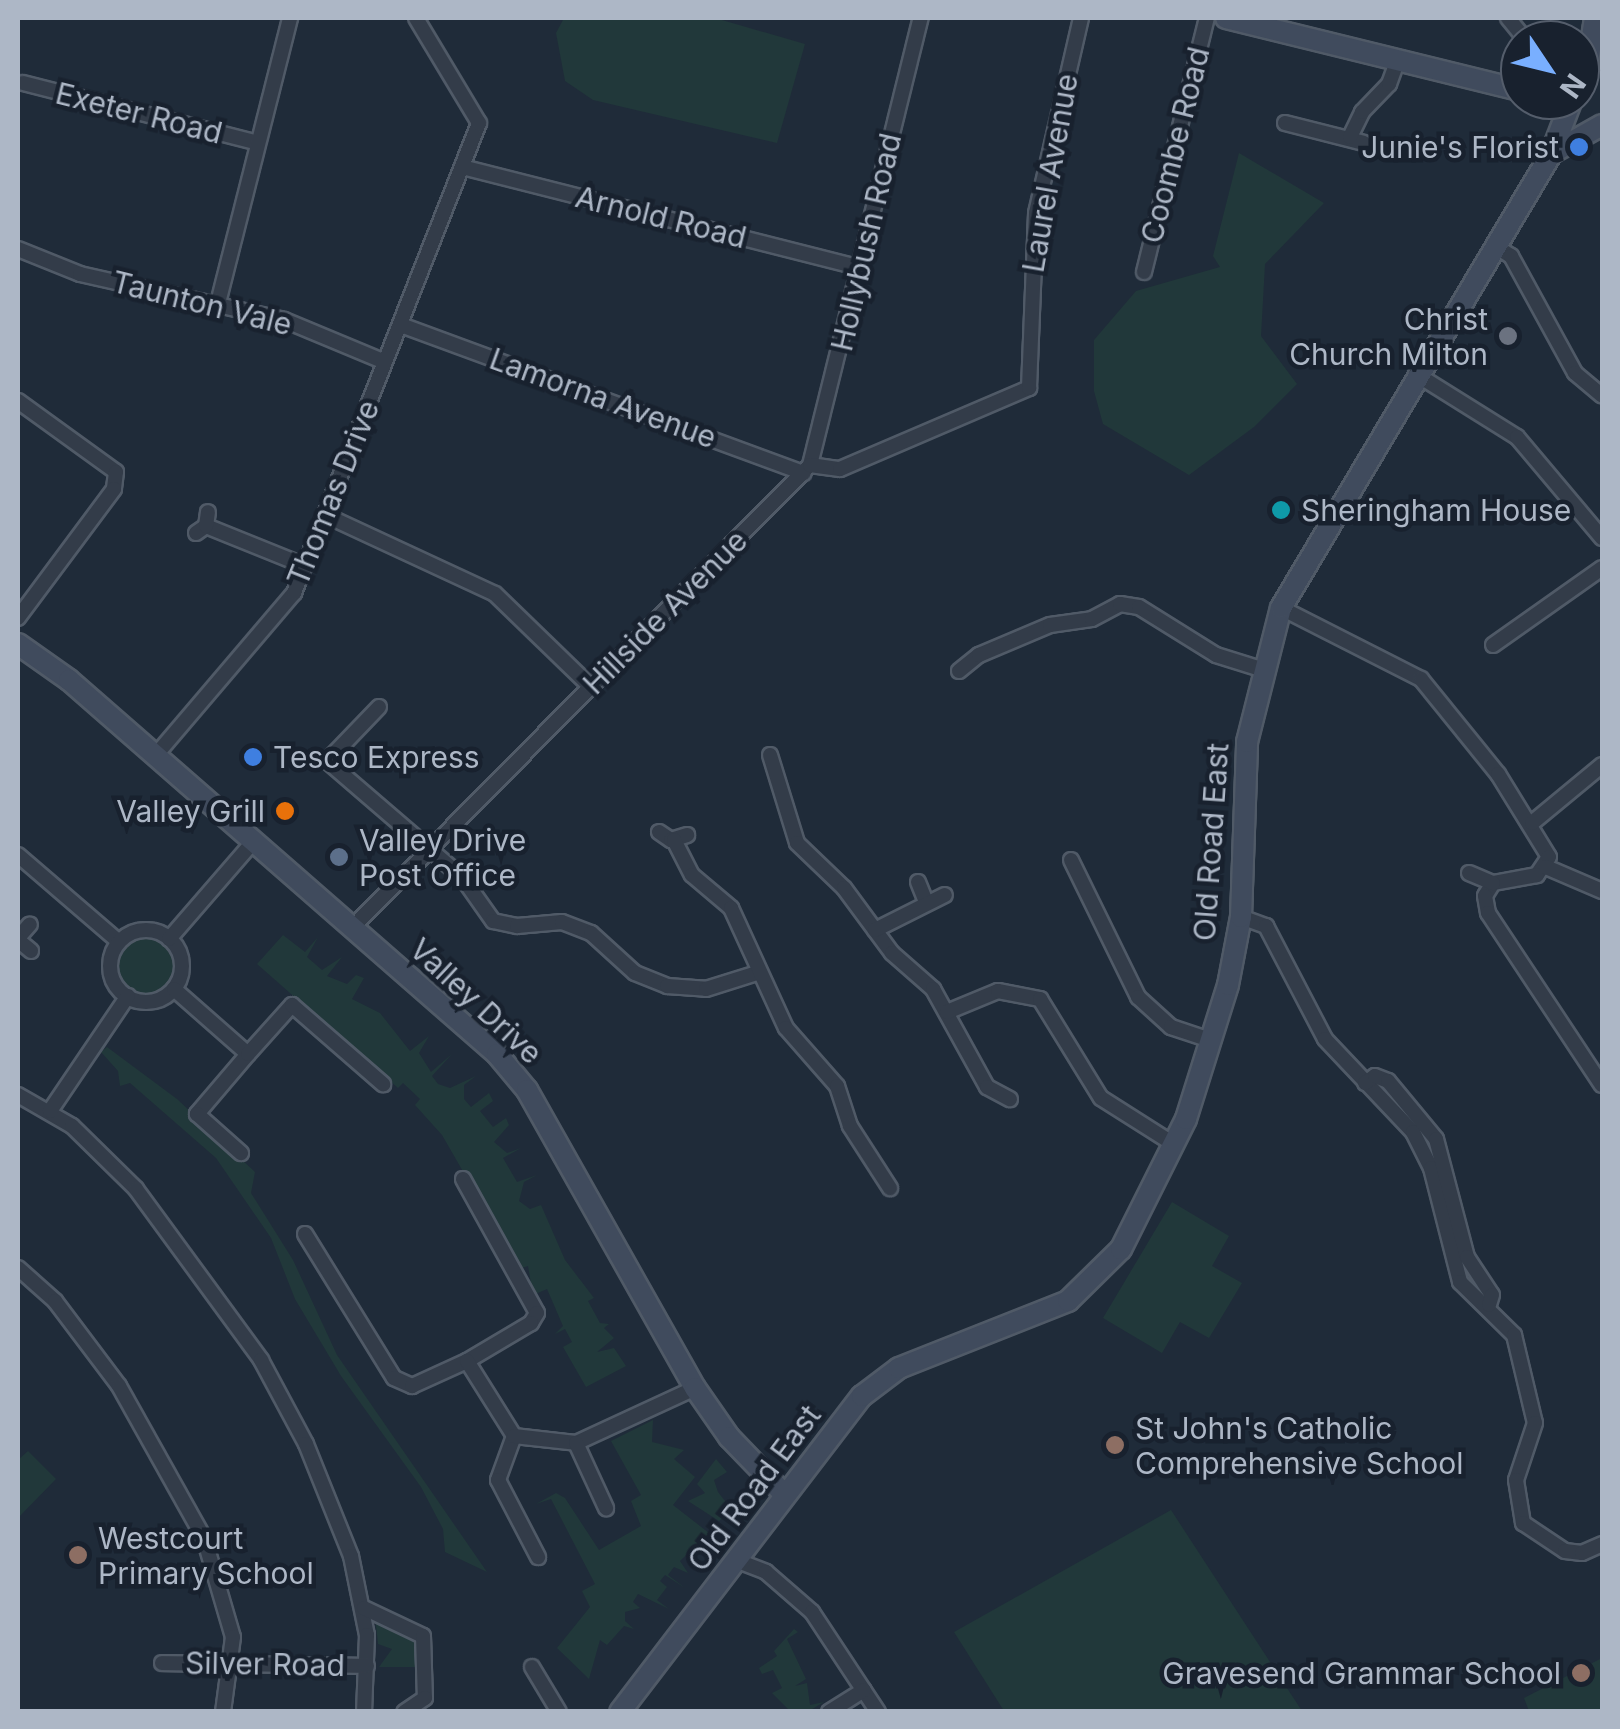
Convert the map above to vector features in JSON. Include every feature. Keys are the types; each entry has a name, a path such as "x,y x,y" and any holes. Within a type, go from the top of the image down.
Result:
{"main road":[{"path":"1226,18 1500,85"},
{"name":"Old Road East","path":"620,1712 862,1396 899,1368 1012,1327 1095,1281 1121,1249 1174,1145 1213,1041 1241,917 1247,742 1261,669 1281,608 1416,374 1551,154 1563,120"},
{"name":"Old Road East","path":"1551,154 1601,125"},
{"name":"Valley Drive","path":"18,644 156,755 496,1054 526,1090 696,1388 729,1437 784,1494"}],"street":[{"path":"218,304 254,142 290,18"},
{"path":"385,362 479,117 416,18"},
{"name":"Hollybush Road","path":"807,469 921,18"},
{"name":"Laurel Avenue","path":"807,469 840,470 1028,389 1036,213 1080,18"},
{"name":"Coombe Road","path":"1144,272 1207,18"},
{"path":"1285,123 1357,140 1362,112 1389,84 1398,59"},
{"name":"Exeter Road","path":"23,84 254,142"},
{"name":"Arnold Road","path":"462,167 860,268"},
{"path":"1494,246 1512,256 1575,373 1602,396"},
{"name":"Taunton Vale","path":"18,249 80,274 284,320 385,362"},
{"name":"Lamorna Avenue","path":"400,325 807,469"},
{"name":"Thomas Drive","path":"156,755 287,604 385,362"},
{"path":"1416,374 1517,437 1599,527"},
{"path":"18,401 116,472 114,489 18,618"},
{"name":"Hillside Avenue","path":"353,927 807,469"},
{"path":"325,515 492,592 591,687"},
{"path":"203,524 305,566"},
{"path":"1493,645 1602,568"},
{"path":"959,671 979,655 1050,625 1092,619 1120,604 1139,607 1216,655 1261,669"},
{"path":"1281,608 1395,661 1440,694 1548,851 1540,872"},
{"path":"379,706 323,758 462,878 492,920 517,926 562,922 592,933 635,973 667,986 706,989 757,973"},
{"path":"770,755 796,842 844,888 947,1012 986,1086 1010,1099"},
{"path":"1532,823 1602,766"},
{"path":"757,780 775,774"},
{"path":"659,832 680,838 692,876 731,908 757,973 786,1028 837,1086 850,1126 890,1188"},
{"path":"169,939 253,842"},
{"path":"18,855 119,942"},
{"path":"1072,860 1138,997 1171,1027 1213,1041"},
{"path":"1470,874 1493,882 1540,872 1602,891"},
{"path":"918,882 926,902"},
{"path":"1493,882 1485,896 1488,913 1602,1086"},
{"path":"875,930 945,894"},
{"path":"1241,917 1266,926 1317,1027 1416,1137 1434,1178 1454,1268 1465,1288 1489,1305 1514,1335 1534,1418 1516,1480 1520,1519 1539,1539 1564,1551 1584,1553 1602,1544"},
{"path":"30,924 18,939 31,952"},
{"path":"146,930 169,939 181,960 174,989 154,1001 128,996 112,974 119,942 146,930"},
{"path":"174,989 248,1054"},
{"path":"947,1012 998,990 1040,1000 1056,1016 1101,1098 1174,1145"},
{"path":"50,1110 128,996"},
{"path":"241,1153 197,1114 292,1005 383,1084"},
{"path":"18,1096 50,1110 102,1154 191,1256 261,1360 328,1494 364,1608 364,1712"},
{"path":"305,1234 394,1378 412,1386 467,1362 531,1324 536,1313 462,1179"},
{"path":"18,1268 44,1288 106,1368 174,1478 222,1585 231,1664 223,1712"},
{"path":"467,1362 514,1436"},
{"path":"514,1436 576,1442 696,1388"},
{"path":"514,1436 498,1480 538,1557"},
{"path":"576,1442 606,1508"},
{"path":"738,1561 763,1570 812,1612 878,1712"},
{"path":"364,1608 424,1638 425,1699 404,1712"},
{"name":"Silver Road","path":"162,1662 366,1666"},
{"path":"532,1667 559,1712"},
{"path":"829,1712 864,1690"}],"green space":[{"path":"564,18 715,18 805,44 777,143 593,100 565,81 556,33"},
{"path":"1239,153 1324,203 1265,264 1261,336 1297,384 1254,427 1189,475 1103,424 1094,391 1094,340 1136,291 1220,267 1213,256"},
{"path":"283,935 305,952 318,937 307,957 322,970 342,957 327,976 347,984 356,975 364,978 352,999 380,1013 410,1051 429,1036 419,1053 431,1072 452,1054 432,1076 438,1084 450,1088 476,1076 464,1085 464,1099 471,1107 489,1093 493,1101 480,1111 493,1127 506,1118 509,1125 494,1142 507,1153 521,1148 503,1158 517,1182 537,1175 524,1182 519,1201 530,1209 541,1205 565,1260 594,1298 588,1301 600,1323 609,1324 604,1328 614,1338 597,1352 614,1348 626,1366 586,1387 563,1347 572,1342 565,1329 555,1334 563,1326 547,1289 533,1295 528,1266 519,1269 442,1135 415,1105 420,1099 403,1083 398,1088 257,964"},
{"path":"147,938 167,946 175,966 167,986 147,994 127,986 119,966 127,946"},
{"path":"107,1047 177,1099 255,1172 251,1193 293,1260 337,1355 487,1572 445,1552 443,1529 421,1487 341,1376 295,1299 271,1238 216,1158 130,1083 120,1086 118,1071 101,1052"},
{"path":"1172,1202 1229,1236 1212,1266 1242,1283 1209,1338 1180,1322 1162,1353 1103,1318"},
{"path":"653,1420 652,1442 684,1450 674,1459 695,1477 673,1505 709,1533 680,1561 688,1573 674,1567 668,1575 685,1588 665,1575 660,1581 667,1587 657,1600 669,1609 638,1594 633,1602 640,1608 625,1612 625,1621 634,1629 624,1626 607,1645 600,1640 589,1679 557,1648 590,1607 582,1591 595,1584 551,1499 536,1504 556,1493 565,1498 599,1550 641,1526 631,1501 641,1495 611,1441"},
{"path":"28,1451 56,1479 18,1518 18,1460"},
{"path":"716,1459 727,1472 714,1480 732,1510 719,1521 688,1501 705,1493 697,1484"},
{"path":"1171,1510 1302,1711 1004,1711 954,1632"},
{"path":"375,1616 419,1638 417,1667 379,1667 392,1649 378,1644"},
{"path":"794,1629 798,1632 787,1639 806,1679 795,1686 807,1683 810,1705 824,1702 809,1711 790,1711 772,1693 782,1688 773,1670 762,1674 759,1668 777,1656 774,1651"},
{"name":"Gravesend Grammar School","path":"1602,1658 1602,1711 1529,1711 1524,1698"}],"place":[{"name":"Junie's Florist","path":"1579,147"},
{"name":"Christ Church Milton","path":"1508,336"},
{"name":"Sheringham House","path":"1281,510"},
{"name":"Tesco Express","path":"253,757"},
{"name":"Valley Grill","path":"285,811"},
{"name":"Valley Drive Post Office","path":"339,857"},
{"name":"St John's Catholic Comprehensive School","path":"1115,1445"},
{"name":"Westcourt Primary School","path":"78,1555"},
{"name":"Gravesend Grammar School","path":"1581,1673"}]}
